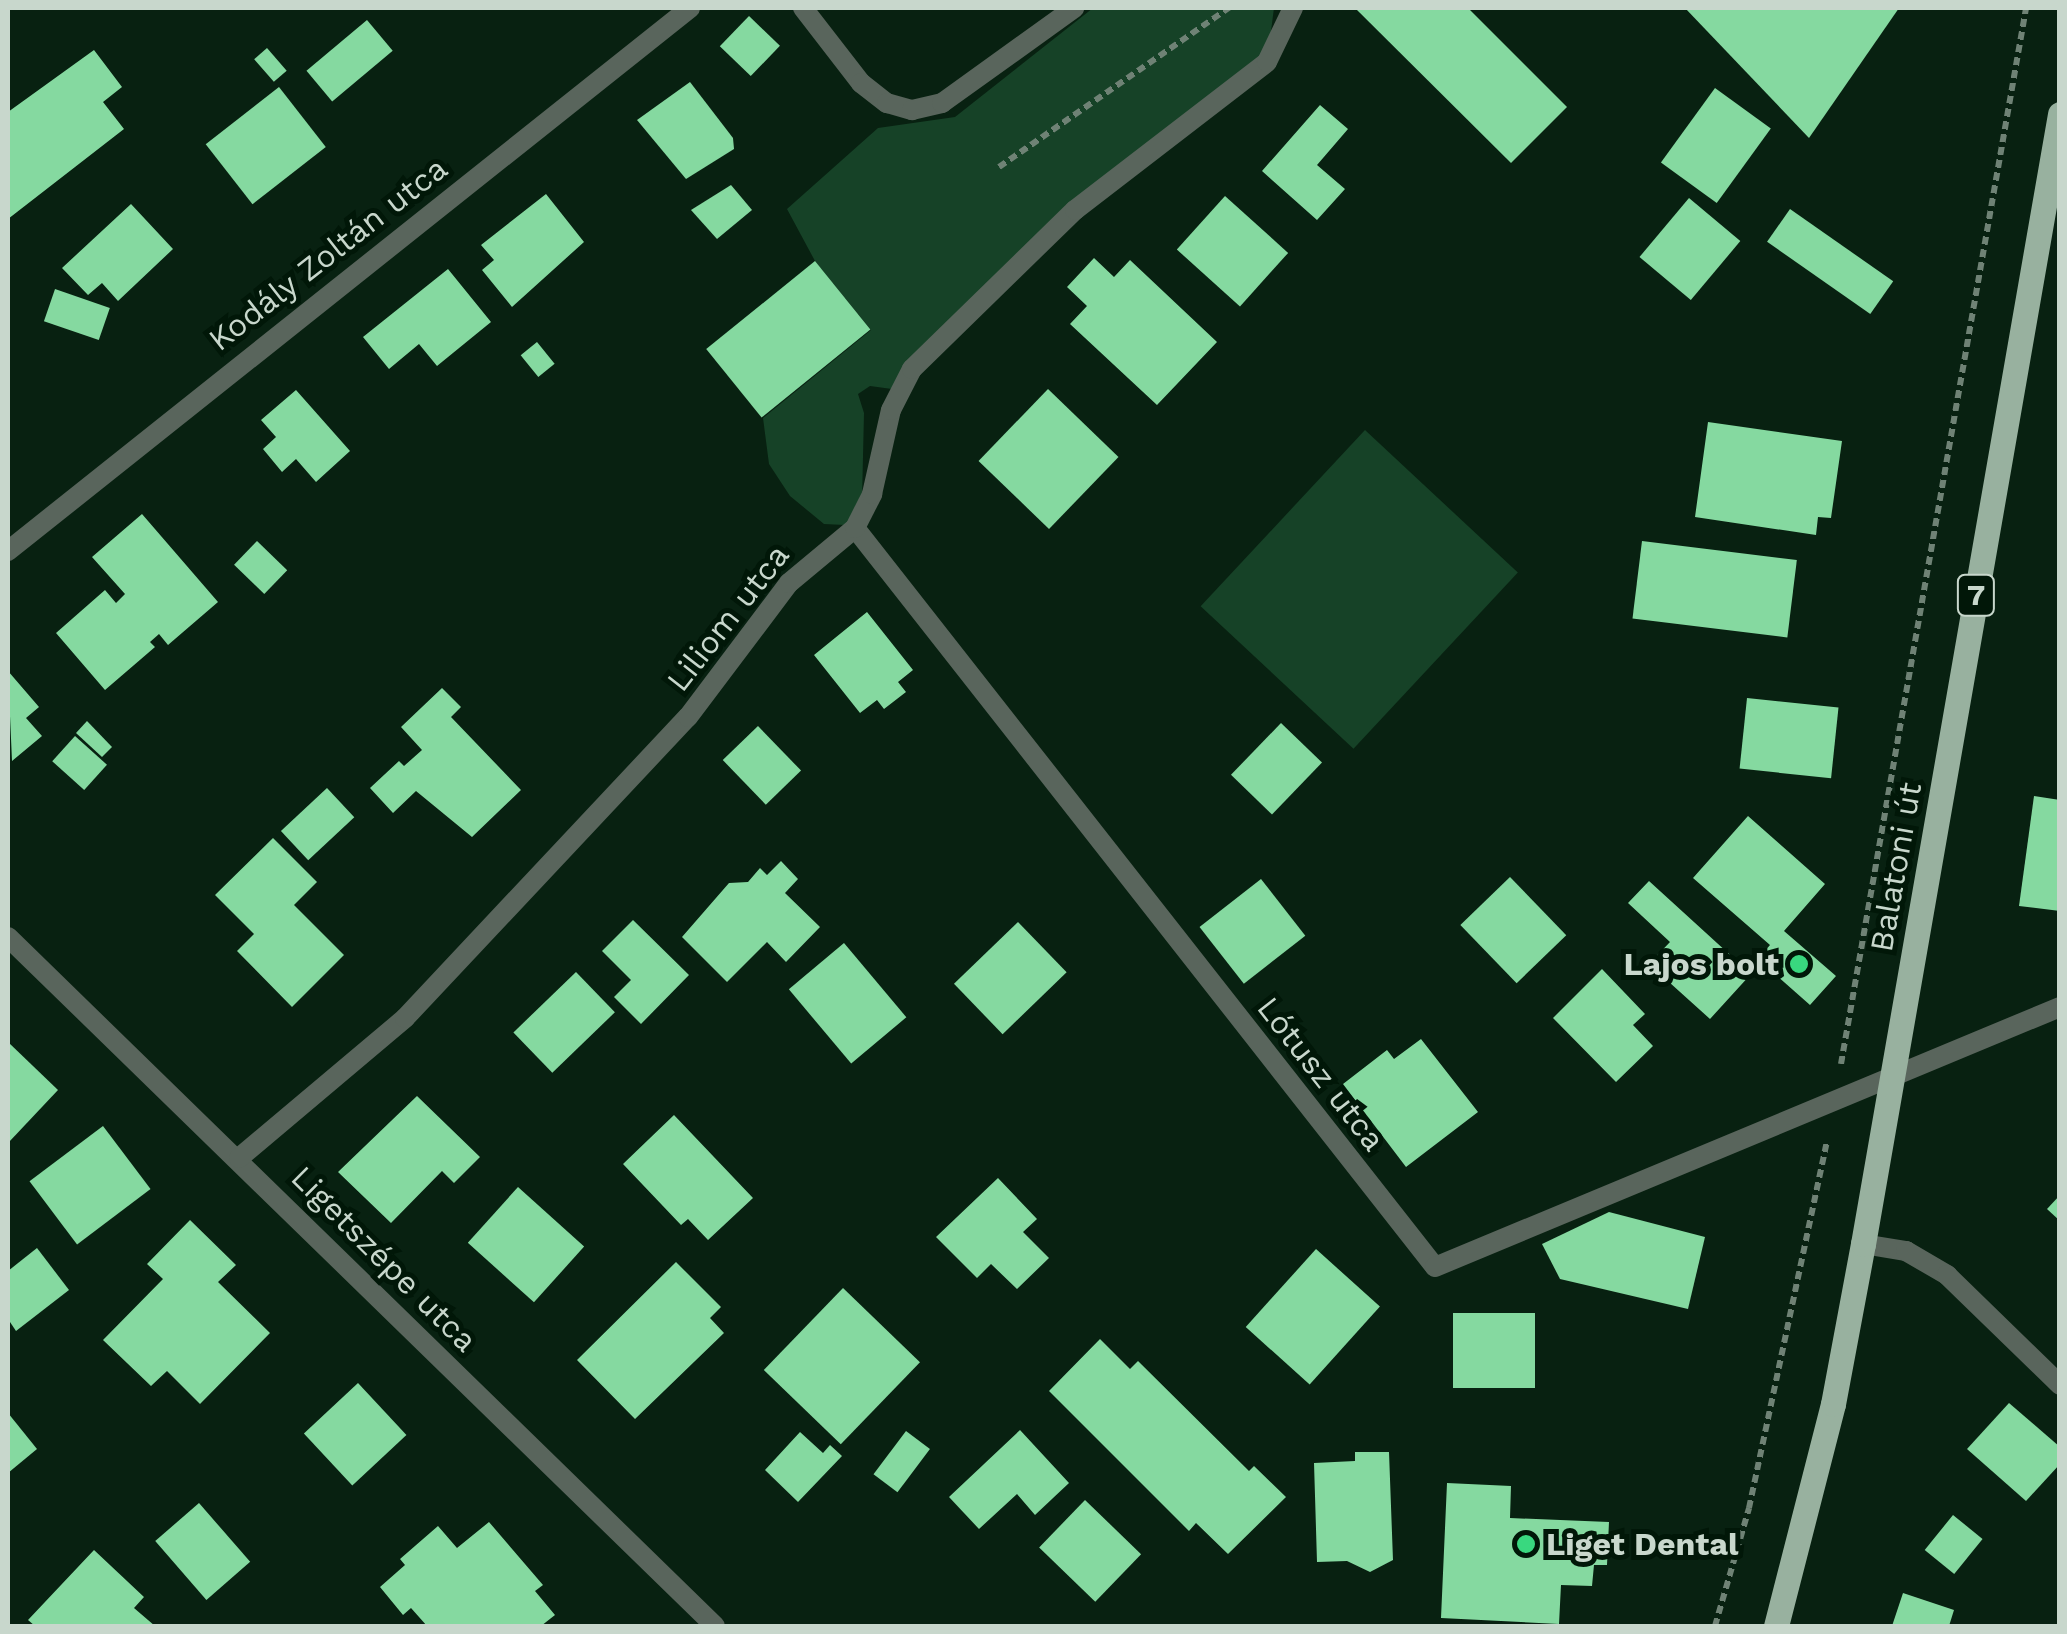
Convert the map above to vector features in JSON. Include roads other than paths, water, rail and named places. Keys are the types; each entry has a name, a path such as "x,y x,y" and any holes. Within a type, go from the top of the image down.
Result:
{"main road":[{"name":"Balatoni út","path":"1776,1626 1833,1404 2060,114"}],"street":[{"name":"Kodály Zoltán utca","path":"8,551 690,8"},
{"path":"802,8 861,83 888,104 912,110 942,104 1074,8"},
{"name":"Liliom utca","path":"239,1158 405,1018 688,717 789,584 855,528 872,494 891,410 912,369 1074,210 1266,62 1293,8"},
{"name":"Lótusz utca","path":"855,528 1435,1267 2060,1007"},
{"name":"Ligetszépe utca","path":"8,937 716,1626"},
{"path":"1863,1244 1906,1251 1947,1276 2060,1385"}],"place":[{"name":"Lajos bolt","path":"1799,964"},
{"name":"Liget Dental","path":"1526,1544"}]}
